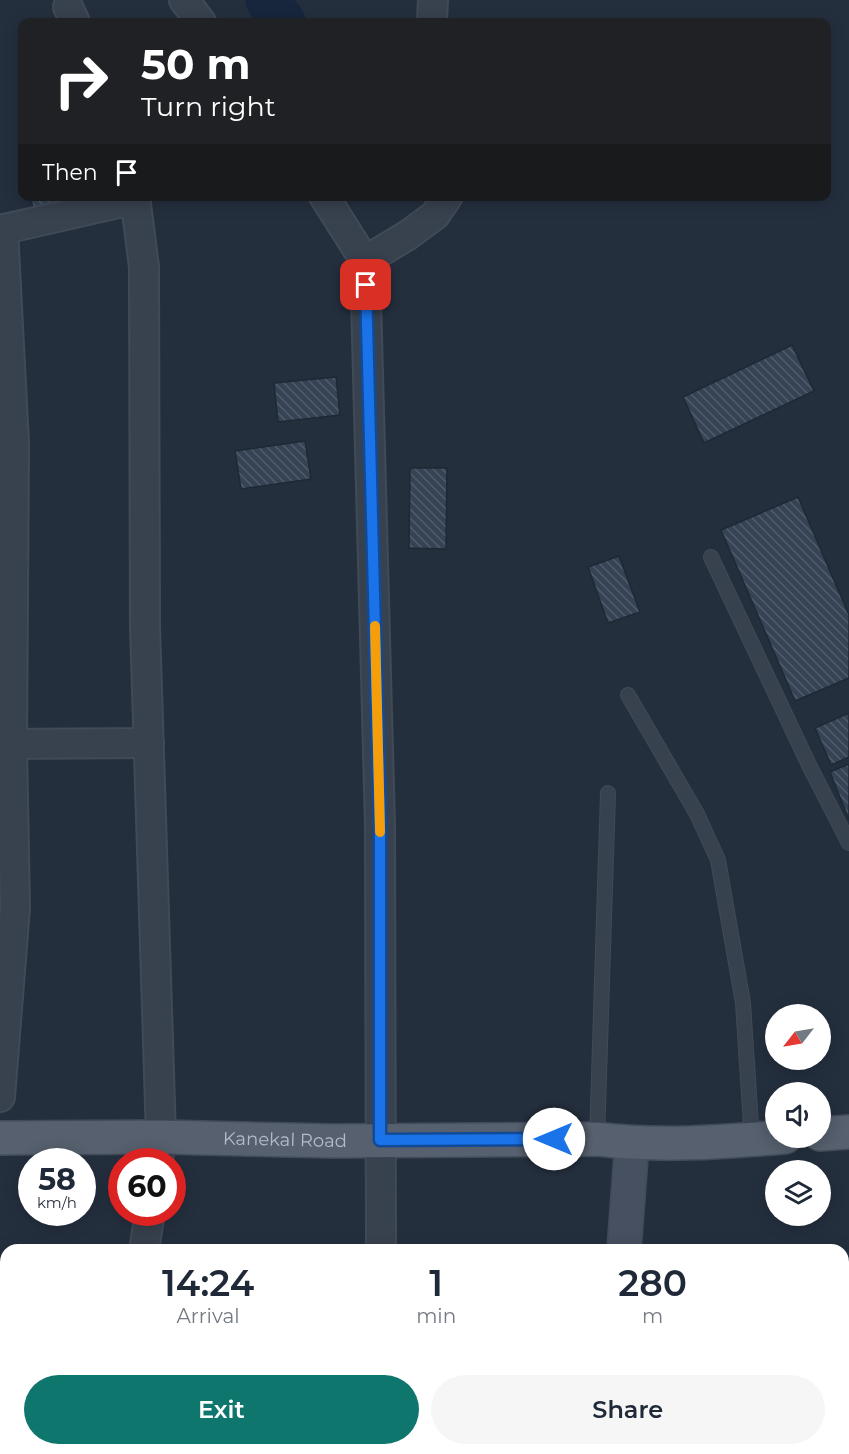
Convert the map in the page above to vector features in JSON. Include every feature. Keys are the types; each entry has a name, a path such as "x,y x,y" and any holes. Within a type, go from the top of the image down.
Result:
{"main road":[{"path":"831,1133 849,1132"},
{"name":"Kanekal Road","path":"0,1138 145,1148"},
{"name":"Kanekal Road","path":"184,1148 380,1140 597,1139 632,1143 765,1139"}],"street":[{"path":"184,0 198,18"},
{"path":"432,18 433,0"},
{"path":"0,1097 15,908 6,744 14,443 2,230 123,201"},
{"path":"135,201 144,267 145,614 160,1148"},
{"path":"327,201 365,261 380,826 381,1244"},
{"path":"365,261 408,235 441,206"},
{"path":"6,744 149,743"},
{"path":"624,1244 632,1143"},
{"path":"145,1244 148,1226"}],"lane":[{"path":"711,557 808,765 849,843"},
{"path":"628,694 697,814 718,860 743,1003 752,1140"},
{"path":"597,1139 608,793"}],"building":[{"path":"31,201 58,201 33,208"},
{"path":"792,345 814,391 704,443 683,397"},
{"path":"336,377 340,415 278,422 274,383"},
{"path":"305,441 311,479 241,489 235,451"},
{"path":"410,468 447,468 446,549 409,548"},
{"path":"798,497 849,615 849,678 795,701 721,530"},
{"path":"619,556 640,612 608,623 588,567"},
{"path":"849,713 849,757 831,765 815,728"},
{"path":"849,764 849,820 830,772"}],"waterway":[{"path":"268,0 280,18"}],"slow traffic":[{"path":"375,626 380,832"}],"route":[{"path":"366,285 380,826 380,1140 554,1139"}]}
